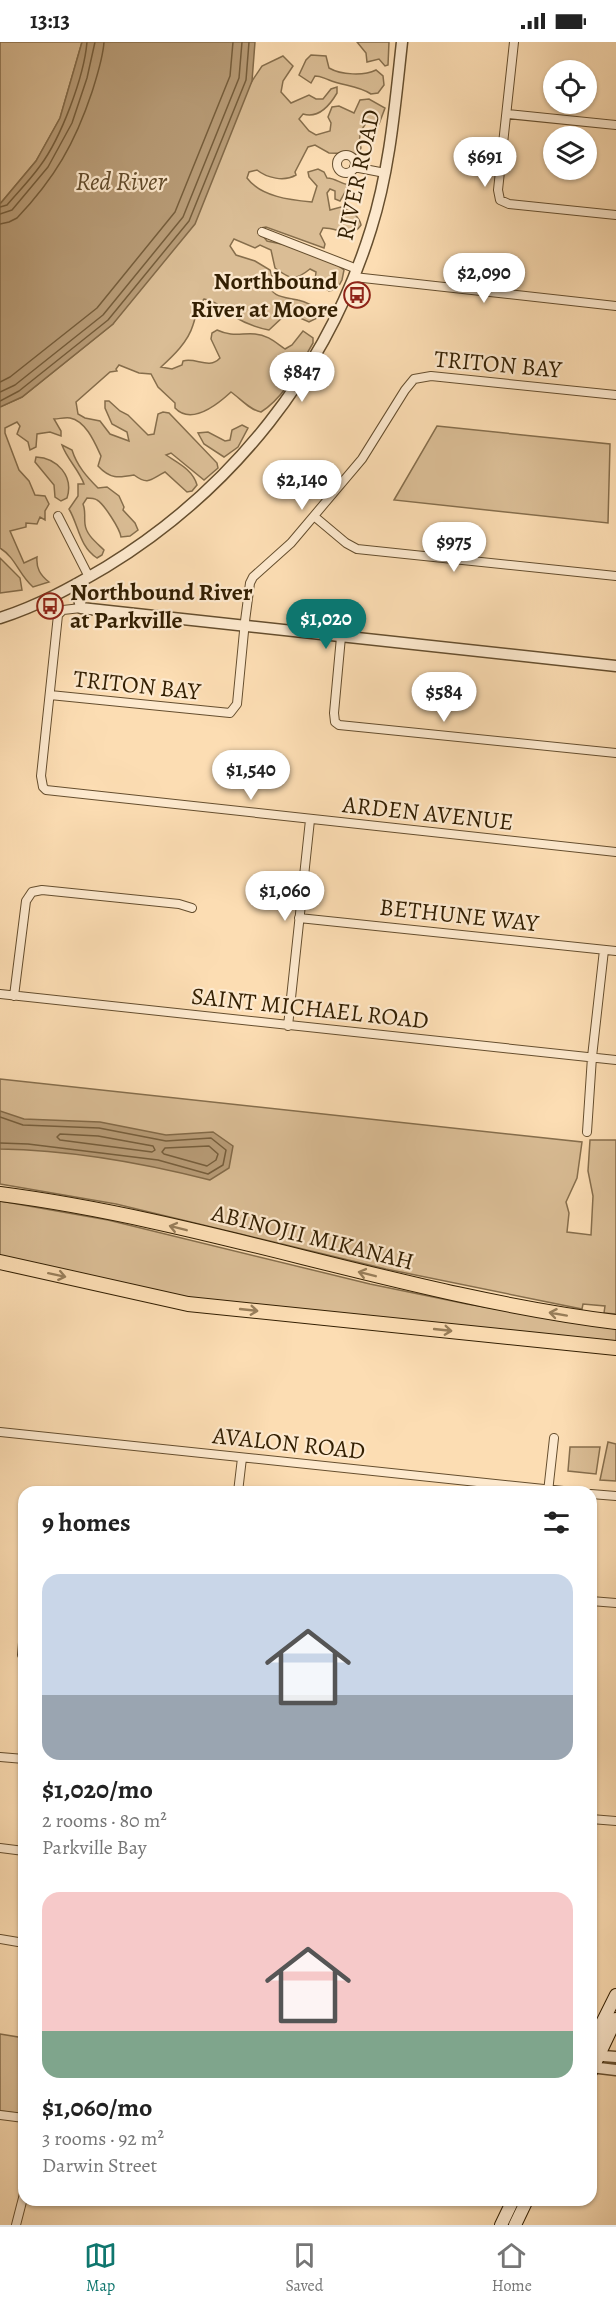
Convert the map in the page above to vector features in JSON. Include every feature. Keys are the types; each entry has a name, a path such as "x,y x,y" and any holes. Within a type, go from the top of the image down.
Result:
{"main road":[{"name":"ABINOJII MIKANAH","path":"0,1194 167,1225 446,1293 564,1316 616,1322"},
{"path":"0,1263 188,1304 616,1348"},
{"path":"597,2049 616,1995"},
{"path":"597,2053 615,2020"},
{"path":"615,2020 613,2035 616,2044"},
{"path":"501,2225 510,2206"},
{"path":"515,2225 524,2206"}],"street":[{"name":"RIVER ROAD","path":"0,618 29,608 89,577 156,534 188,508 238,460 266,428 310,366 356,273 372,228 391,145 402,42"},
{"path":"514,42 498,190 500,200 509,204 616,215"},
{"path":"507,114 616,125"},
{"path":"354,167 385,173"},
{"path":"262,232 356,273 616,306"},
{"name":"TRITON BAY","path":"51,695 230,713 237,704 244,625 250,583 253,577 291,543 315,517 369,451 405,390 414,379 431,376 616,395"},
{"path":"58,516 89,577"},
{"path":"315,517 346,543 357,549 616,576"},
{"path":"76,584 81,608 616,666"},
{"name":"ARDEN AVENUE","path":"81,608 63,610 58,615 41,776 43,787 46,790 616,852"},
{"path":"342,637 334,713 335,722 339,725 616,753"},
{"path":"288,1026 310,820"},
{"path":"14,996 26,901 32,892 42,890 179,903 192,908"},
{"name":"BETHUNE WAY","path":"299,918 616,951"},
{"path":"587,1132 592,1057 604,950"},
{"name":"SAINT MICHAEL ROAD","path":"0,994 616,1060"},
{"name":"AVALON ROAD","path":"0,1432 502,1486"},
{"path":"549,1486 554,1438"},
{"path":"239,1486 242,1458"},
{"path":"597,1494 616,1496"},
{"path":"597,1601 616,1603"},
{"path":"0,1757 18,1758"},
{"path":"597,1819 616,1821"},
{"path":"0,1848 18,1850"},
{"path":"0,1939 18,1942"},
{"path":"597,2059 616,2057"},
{"path":"597,2062 616,2070"},
{"path":"0,2115 18,2117"},
{"path":"16,2225 21,2206"}],"shaded area":[{"path":"0,42 82,42 60,118 36,161 0,204"},
{"path":"357,42 389,42 388,65 385,66 379,59 367,62 366,53"},
{"path":"311,55 326,56 329,68 340,72 359,74 376,70 383,76 384,85 378,93 371,94 319,76 315,76 311,83 299,75"},
{"path":"283,56 293,66 283,81 281,92 291,103 309,95 316,99 323,99 331,89 337,87 337,93 323,110 314,115 303,114 299,119 309,131 316,135 330,131 331,123 328,117 332,107 339,106 354,113 360,100 369,99 385,108 379,124 367,122 363,128 360,134 361,148 358,154 329,153 315,145 308,147 295,172 296,175 276,178 257,170 249,172 247,178 268,193 286,199 312,202 317,186 309,177 308,172 318,169 324,172 327,178 349,185 340,201 335,199 335,191 330,189 327,193 330,210 341,207 348,210 356,216 361,225 353,232 323,228 320,234 325,244 324,248 266,227 261,228 260,232 267,241 291,246 333,262 344,270 342,280 337,289 329,291 315,281 316,272 310,269 300,276 289,277 275,268 271,250 260,245 255,248 234,239 230,246 236,255 255,261 270,270 272,276 268,281 269,287 275,294 305,302 325,314 309,322 291,314 284,316 269,330 241,320 204,299 198,308 188,337 161,367 172,369 188,360 207,363 216,361 220,358 211,339 212,333 217,330 232,334 264,336 285,349 292,345 303,331 313,338 313,343 284,390 270,406 261,412 249,407 231,392 212,407 197,414 182,413 158,387 151,374 139,373 119,365 117,371 110,372 76,402 78,414 100,421 110,434 129,441 127,432 112,424 105,408 105,401 109,401 128,415 148,435 154,434 158,414 169,413 217,463 218,468 204,480 171,453 166,455 185,467 192,475 197,485 192,491 187,492 165,472 147,481 134,475 119,477 106,473 98,466 101,456 96,445 81,423 76,420 54,419 61,431 61,436 50,432 37,434 36,447 30,450 28,442 17,434 20,426 17,422 5,428 19,470 29,481 35,495 45,496 49,504 45,511 45,520 40,517 37,524 26,523 26,527 10,531 24,563 37,557 39,571 49,582 33,587 10,557 0,548 0,407 22,397 113,324 252,81 262,66"},
{"path":"242,425 248,428 238,447 224,457 204,444 198,433 208,432 225,441 230,440 232,430"},
{"path":"437,426 610,444 608,523 394,500"},
{"path":"62,445 72,450 83,471 98,488 107,487 119,496 123,510 138,530 130,536 121,537 104,506 96,499 87,498 83,504 87,532 104,550 97,558 86,548 69,509 78,496 78,484 84,484"},
{"path":"36,457 51,461 62,470 68,482 67,498 61,501 55,497 54,485 35,462"},
{"path":"0,558 20,578 22,590 0,593"},
{"path":"0,1079 582,1142 577,1178 566,1202 569,1213 567,1232 591,1235 593,1196 588,1171 590,1140 616,1140 616,1314 604,1313 605,1306 583,1304 582,1309 386,1269 116,1204 0,1184"},
{"path":"0,1201 108,1220 370,1284 467,1304 616,1329 616,1344 190,1300 0,1258"},
{"path":"608,1442 616,1444 616,1481 600,1480"},
{"path":"570,1447 600,1447 596,1474 568,1471"},
{"path":"0,2034 18,2037 18,2113 0,2111"}],"water":[{"name":"Red River","path":"82,42 255,42 252,81 195,224 113,324 22,397 0,407 0,204 36,161 60,118"},
{"path":"0,1111 24,1119 100,1122 166,1135 213,1132 233,1146 229,1168 210,1180 106,1158 0,1149"}],"place":[{"name":"Northbound River at Moore","path":"357,295"},
{"name":"Northbound River at Parkville","path":"50,606"}]}
